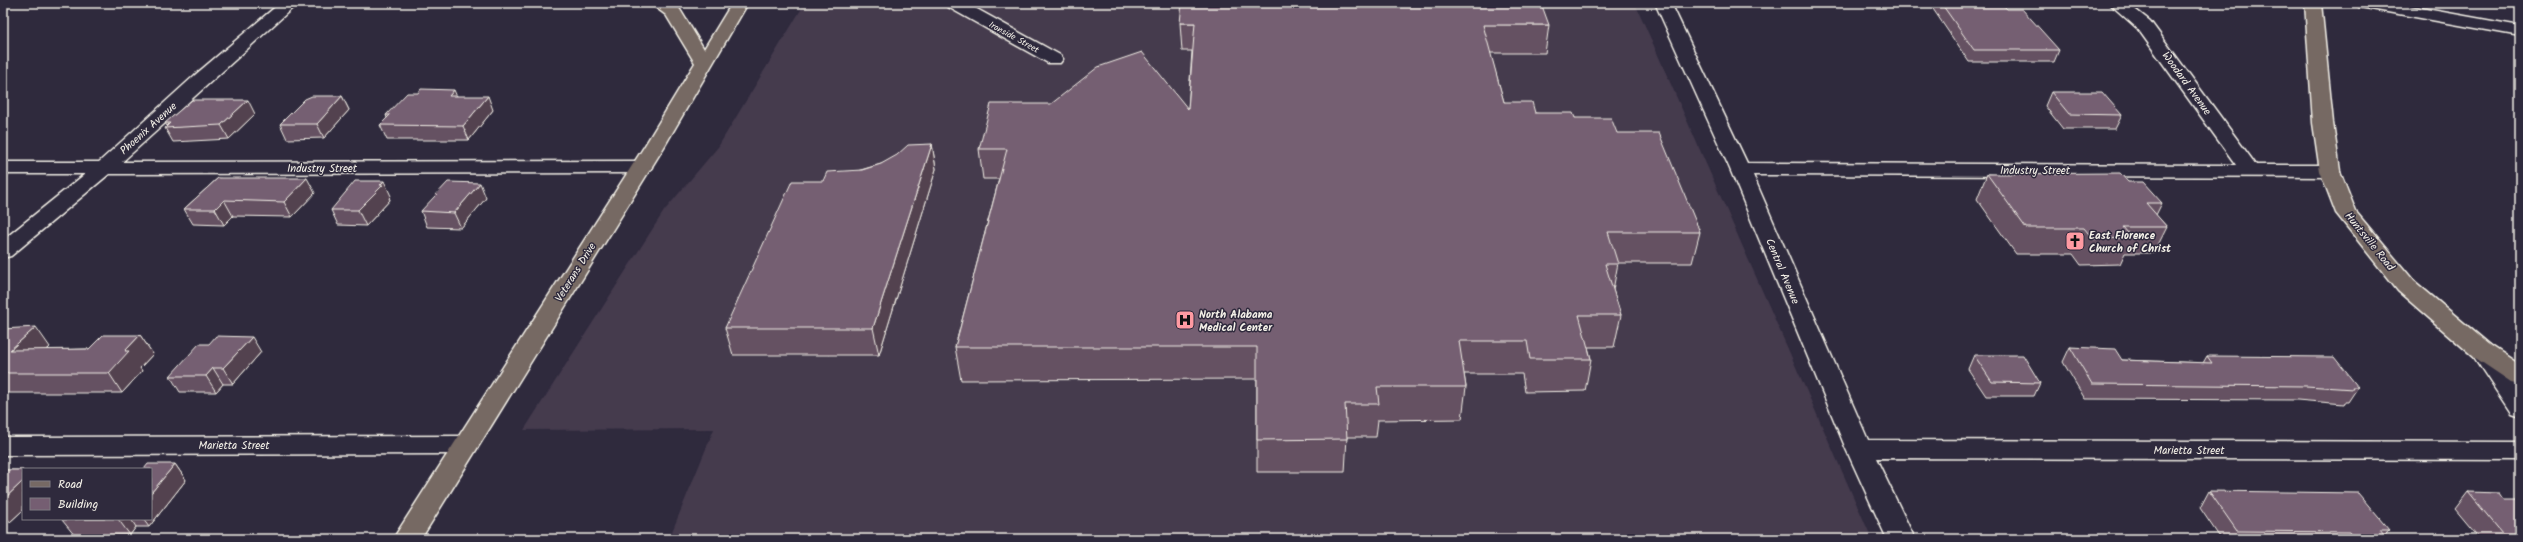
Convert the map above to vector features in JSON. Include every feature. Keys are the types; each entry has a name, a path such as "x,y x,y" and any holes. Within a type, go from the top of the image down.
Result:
{"main road":[{"path":"658,3 673,12 703,62"},
{"name":"Veterans Drive","path":"407,539 642,167 703,62 740,3"},
{"name":"Huntsville Road","path":"2313,3 2323,123 2330,171 2346,213 2406,286 2482,351 2520,376"}],"street":[{"name":"Phoenix Avenue","path":"3,251 104,168 201,79 290,3"},
{"name":"Ironside Street","path":"954,3 1054,59"},
{"name":"Central Avenue","path":"1663,3 1740,169 1859,449 1901,539"},
{"name":"Woodard Avenue","path":"2116,3 2144,25 2178,69 2250,170"},
{"path":"2365,3 2520,31"},
{"name":"Industry Street","path":"3,168 642,167"},
{"name":"Industry Street","path":"1740,169 2330,171"},
{"path":"2482,351 2520,407"},
{"name":"Marietta Street","path":"3,446 465,445"},
{"name":"Marietta Street","path":"1859,449 2520,451"}],"shaded area":[{"name":"North Alabama Medical Center","path":"805,3 1635,3 1872,539 669,539 714,429 524,430 664,211 718,147"}],"building":[{"path":"1182,3 1541,3 1549,25 1483,25 1504,102 1532,102 1535,113 1573,113 1575,118 1611,118 1617,133 1659,133 1700,232 1608,232 1618,264 1605,264 1621,315 1579,315 1591,359 1530,359 1527,341 1459,341 1466,387 1377,387 1379,404 1345,404 1347,439 1257,440 1257,347 955,347 1007,149 979,149 991,104 1051,104 1098,67 1142,52 1188,109 1195,23 1180,23"},
{"path":"1941,3 2001,3 2007,9 2022,9 2059,50 1974,50"},
{"path":"421,89 454,90 449,96 488,96 463,126 380,125 390,115 386,115 407,93 418,93"},
{"path":"2051,92 2102,92 2122,115 2069,114"},
{"path":"312,96 342,96 317,124 280,124 305,99"},
{"path":"192,100 248,100 221,125 165,128 170,123 165,123"},
{"path":"932,144 873,328 725,328 792,181 823,181 827,172 862,170 881,164 897,155 908,145"},
{"path":"2120,173 2128,182 2143,182 2162,203 2146,203 2167,227 2123,227 2132,238 2093,239 2084,228 2026,228 1987,174"},
{"path":"218,178 307,178 284,202 224,200 215,209 184,209"},
{"path":"355,181 384,181 380,185 383,185 358,210 331,210"},
{"path":"448,182 480,183 454,213 421,211"},
{"path":"36,327 10,350 89,349 103,335 140,335 125,351 129,351 109,373 3,373 3,329"},
{"path":"216,336 252,337 223,368 213,368 206,376 170,376 199,344 209,344"},
{"path":"2070,347 2115,349 2122,360 2212,363 2207,356 2334,357 2358,387 2352,387 2353,389 2306,386 2092,384"},
{"path":"1974,355 2023,355 2040,383 1992,382"},
{"path":"148,464 175,464 152,492 152,468 145,468"},
{"path":"3,470 22,470 22,482 3,500"},
{"path":"2209,491 2358,493 2389,530 2380,530 2387,539 2354,539 2349,532 2237,531"},
{"path":"2468,492 2499,493 2503,499 2520,499 2520,539 2507,539"}],"place":[{"name":"East Florence Church of Christ","path":"2075,241"},
{"name":"North Alabama Medical Center","path":"1185,320"}]}
